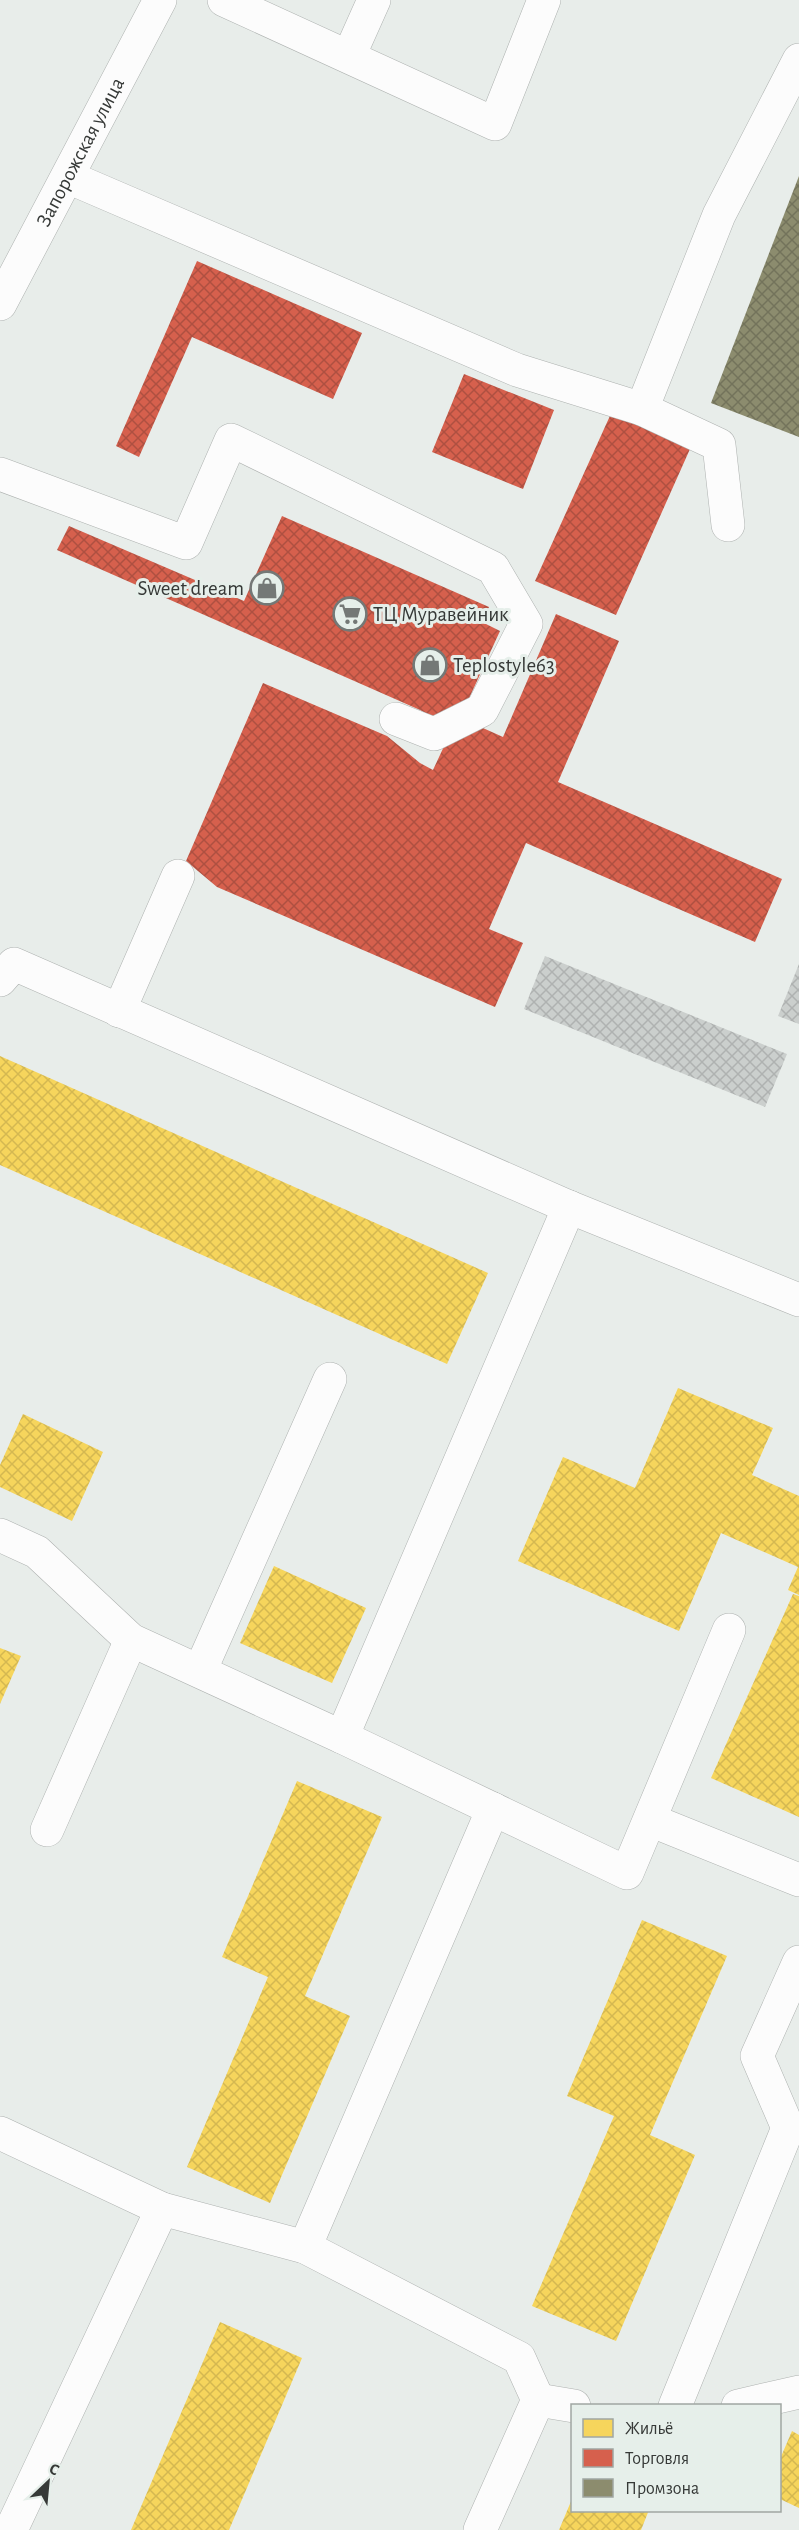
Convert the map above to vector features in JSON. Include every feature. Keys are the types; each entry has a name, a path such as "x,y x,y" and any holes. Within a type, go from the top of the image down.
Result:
{"street":[{"name":"Запорожская улица","path":"0,303 160,0"},
{"path":"224,0 495,124 544,0"},
{"path":"349,56 374,0"},
{"path":"642,409 719,215 799,60"},
{"path":"68,177 517,370 642,409 719,445 728,525"},
{"path":"0,474 186,543 231,440 494,568 526,624 482,710 434,734 396,719"},
{"path":"119,1011 178,876"},
{"path":"0,980 14,964 569,1207 799,1300"},
{"path":"342,1737 569,1207"},
{"path":"200,1671 330,1379"},
{"path":"0,1535 38,1551 130,1640 342,1737 627,1873 729,1630"},
{"path":"47,1830 130,1640"},
{"path":"305,2247 493,1809"},
{"path":"650,1820 799,1880"},
{"path":"676,2404 788,2128 758,2056 799,1962"},
{"path":"0,2133 162,2209 305,2247 519,2358 538,2400 480,2530"},
{"path":"11,2530 162,2209"},
{"path":"747,2404 799,2392"},
{"path":"538,2400 571,2406"}],"building: Жильё":[{"path":"0,1056 488,1273 447,1364 0,1165"},
{"path":"678,1388 773,1428 752,1475 799,1496 799,1595 788,1590 798,1567 721,1533 679,1631 518,1561 563,1457 635,1488"},
{"path":"23,1414 103,1452 72,1521 0,1487 0,1465"},
{"path":"274,1566 366,1608 332,1683 240,1643"},
{"path":"793,1594 799,1596 799,1817 711,1778"},
{"path":"0,1648 21,1656 0,1704"},
{"path":"297,1781 382,1817 305,1996 350,2016 270,2203 187,2167 268,1977 222,1957"},
{"path":"642,1920 727,1956 650,2135 695,2155 616,2341 532,2306 614,2116 567,2096"},
{"path":"220,2322 302,2358 229,2530 131,2530"},
{"path":"792,2431 799,2435 799,2508 781,2499 781,2457"},
{"path":"571,2501 571,2512 648,2512 641,2530 559,2530"}],"building: Торговля":[{"path":"197,261 362,333 333,399 192,337 139,457 116,446"},
{"path":"464,374 554,410 523,489 432,452"},
{"path":"614,407 694,440 616,615 535,581"},
{"name":"ТЦ Муравейник","path":"282,516 489,607 484,623 500,631 466,705 439,721 420,710 57,550 69,526 244,601"},
{"path":"556,614 619,641 558,782 782,879 755,942 526,843 489,929 523,943 495,1007 217,887 186,861 263,683 387,736 420,763 433,770 446,742 474,724 503,737"}],"building: Промзона":[{"path":"799,176 799,437 711,403"}],"building: Прочее":[{"path":"545,956 787,1054 765,1107 524,1009"},
{"path":"799,964 799,1024 778,1016"}],"place":[{"name":"Sweet dream","path":"267,588"},
{"name":"ТЦ Муравейник","path":"350,614"},
{"name":"Teplostyle63","path":"430,665"}]}
